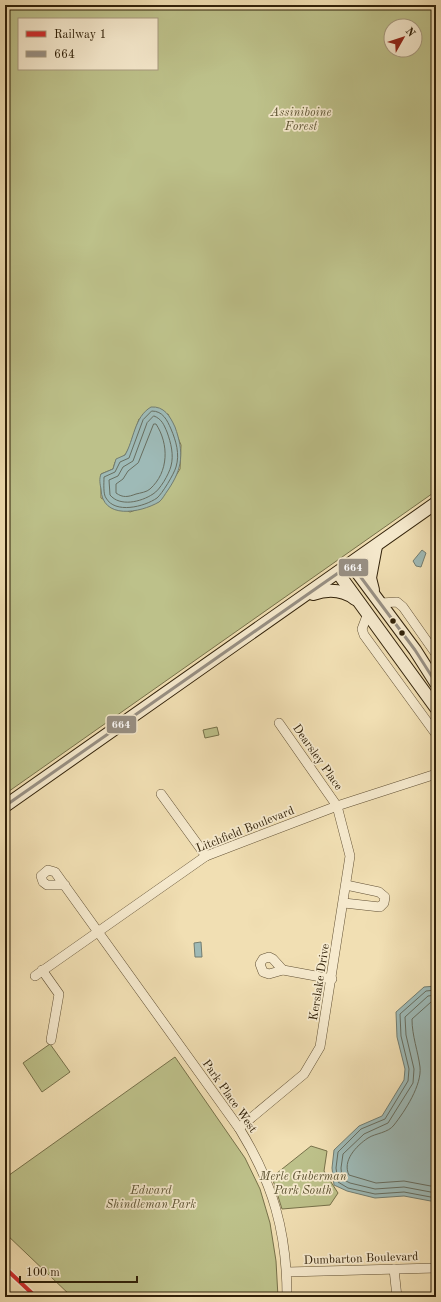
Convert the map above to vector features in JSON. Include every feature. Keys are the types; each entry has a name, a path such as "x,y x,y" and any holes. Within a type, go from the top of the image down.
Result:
{"street":[{"path":"5,806 436,503"},
{"path":"376,546 370,578 378,599"},
{"path":"351,564 415,650 436,683"},
{"path":"338,573 436,708"},
{"path":"301,599 326,590 339,591 349,595 364,609"},
{"path":"378,599 397,602 403,607 436,654"},
{"path":"364,609 362,629 364,635 436,734"},
{"name":"Dearsley Place","path":"279,723 337,806"},
{"name":"Litchfield Boulevard","path":"51,1040 59,994 38,973 206,856 337,806 436,774"},
{"path":"161,794 206,856"},
{"name":"Kerslake Drive","path":"239,1128 304,1074 320,1047 344,903 350,856 337,806"},
{"name":"Park Place West","path":"64,885 239,1128 253,1152 267,1180 280,1220 287,1272 287,1297"},
{"path":"344,903 380,907 384,904 385,897 379,892 346,885"},
{"path":"283,970 332,979"},
{"name":"Dumbarton Boulevard","path":"287,1272 436,1268"},
{"path":"394,1269 397,1297"}],"green space":[{"name":"Assiniboine Forest","path":"5,5 436,5 436,491 5,794","holes":["168,414 181,445 180,469 160,501 130,512 101,498 101,474 113,469 115,462 125,455 139,419"]},
{"path":"217,727 219,735 205,738 203,730"},
{"path":"50,1044 70,1072 42,1092 23,1063"},
{"name":"Edward Shindleman Park","path":"175,1057 245,1158 260,1189 270,1223 276,1261 278,1297 72,1297 5,1233 5,1178"},
{"name":"Merle Guberman Park South","path":"311,1146 327,1151 324,1171 338,1193 330,1205 282,1209 272,1177"}],"water":[{"path":"151,407 160,408 166,412 175,427 181,452 177,474 159,502 133,511 115,510 108,506 103,499 100,482 101,474 113,469 116,459 125,455 141,417 145,411"},
{"path":"422,550 426,553 421,567 416,566 413,561"},
{"path":"201,942 202,957 195,957 194,943"},
{"path":"436,986 436,1202 404,1196 375,1198 347,1191 334,1185 332,1168 334,1150 359,1126 382,1116 404,1080 405,1069 397,1037 396,1012 424,987"}],"rail line":[{"name":"1","path":"5,1268 36,1297"}],"transit line":[{"name":"664","path":"5,806 351,564 415,650 436,683"}]}
